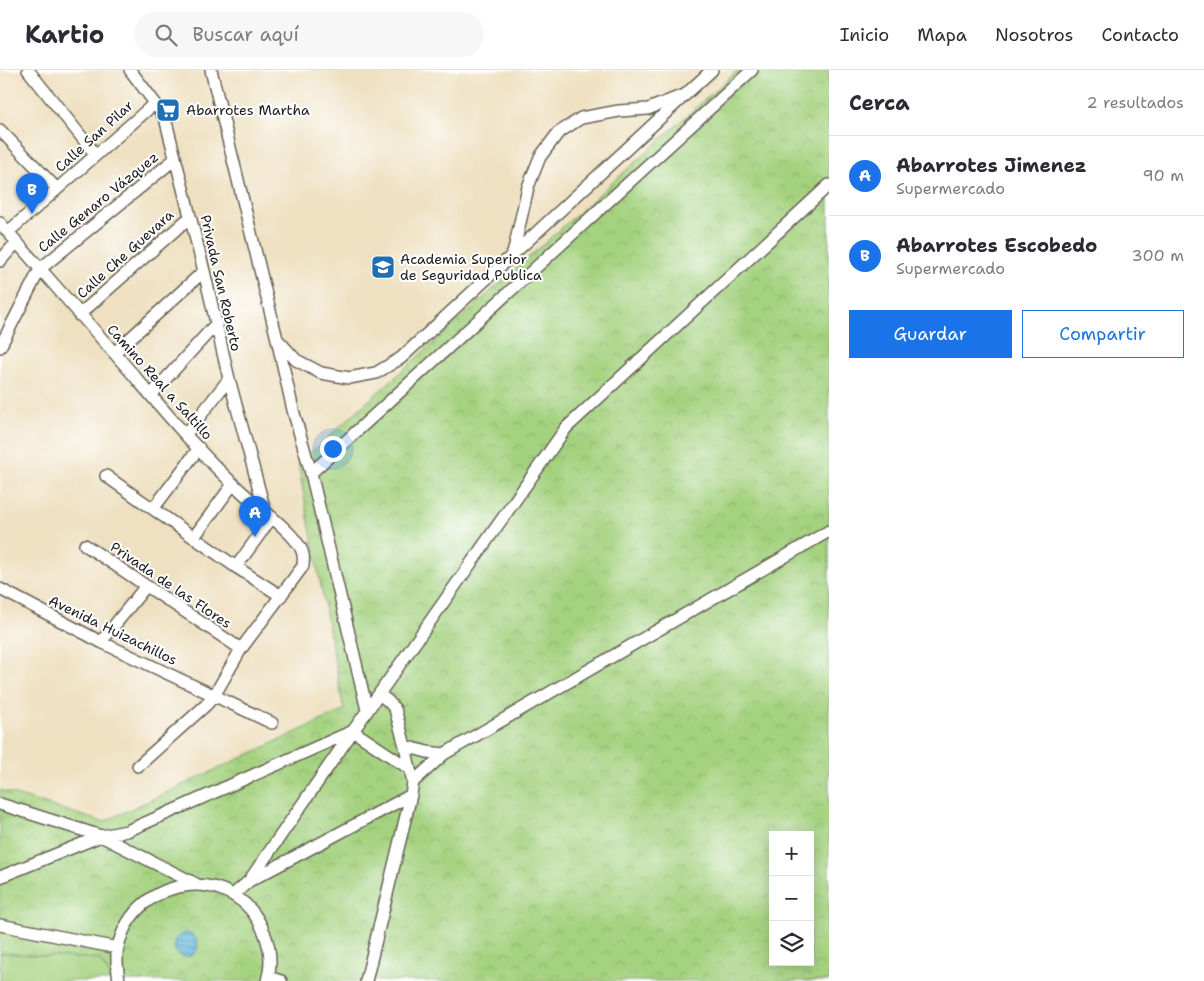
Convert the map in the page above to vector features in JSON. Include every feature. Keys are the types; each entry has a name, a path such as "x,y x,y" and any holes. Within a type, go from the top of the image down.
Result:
{"street":[{"path":"28,70 96,155"},
{"name":"Privada San Roberto","path":"130,70 165,118 204,271 229,380 269,514"},
{"path":"212,70 367,710"},
{"path":"278,339 296,360 321,374 348,378 376,373 401,358 712,70"},
{"path":"311,473 752,70"},
{"path":"514,254 528,187 540,157 558,133 581,118 619,111 648,109 688,93"},
{"name":"Calle San Pilar","path":"4,227 57,189 155,103"},
{"path":"0,130 57,189"},
{"name":"Calle Genaro Vázquez","path":"40,269 175,159"},
{"path":"233,896 249,881 352,731 566,428 829,185"},
{"name":"Calle Che Guevara","path":"80,315 190,217"},
{"name":"Camino Real a Saltillo","path":"4,227 198,448 233,484 269,514 299,545 303,555 303,566 280,596"},
{"path":"0,261 17,242"},
{"path":"1,340 40,269"},
{"path":"114,354 204,271"},
{"path":"151,396 216,324"},
{"path":"186,434 229,380"},
{"path":"153,509 198,448"},
{"path":"106,476 280,596 241,650 214,696 138,766"},
{"path":"194,537 233,484"},
{"path":"236,567 269,514"},
{"path":"413,782 444,754 829,531"},
{"name":"Privada de las Flores","path":"85,545 241,650"},
{"path":"101,642 146,586"},
{"name":"Avenida Huizachillos","path":"0,589 101,642 272,723"},
{"path":"366,981 413,782 395,709 378,694"},
{"path":"352,731 410,769"},
{"path":"0,877 101,836 127,831 352,731"},
{"path":"405,746 444,754"},
{"path":"249,881 411,795"},
{"path":"0,804 101,836 198,885"},
{"path":"0,814 17,809"},
{"path":"119,981 116,963 118,948 123,930 133,914 146,901 162,892 179,886 198,885 216,888 233,896 249,909 261,925 267,942 270,960 267,979 280,981"},
{"path":"0,925 118,948"}],"green space":[{"path":"738,70 829,70 829,981 114,981 99,959 0,953 0,790 103,822 344,710 298,464"},
{"path":"0,953 99,959 114,981 0,981"}],"water":[{"path":"186,933 195,936 198,945 195,954 186,957 177,954 174,945 177,936"}],"place":[{"name":"Abarrotes Martha","path":"168,110"},
{"name":"Abarrotes Escobedo","path":"32,214"},
{"name":"Academia Superior de Seguridad Publica","path":"383,267"},
{"name":"Abarrotes Jimenez","path":"255,537"}]}
